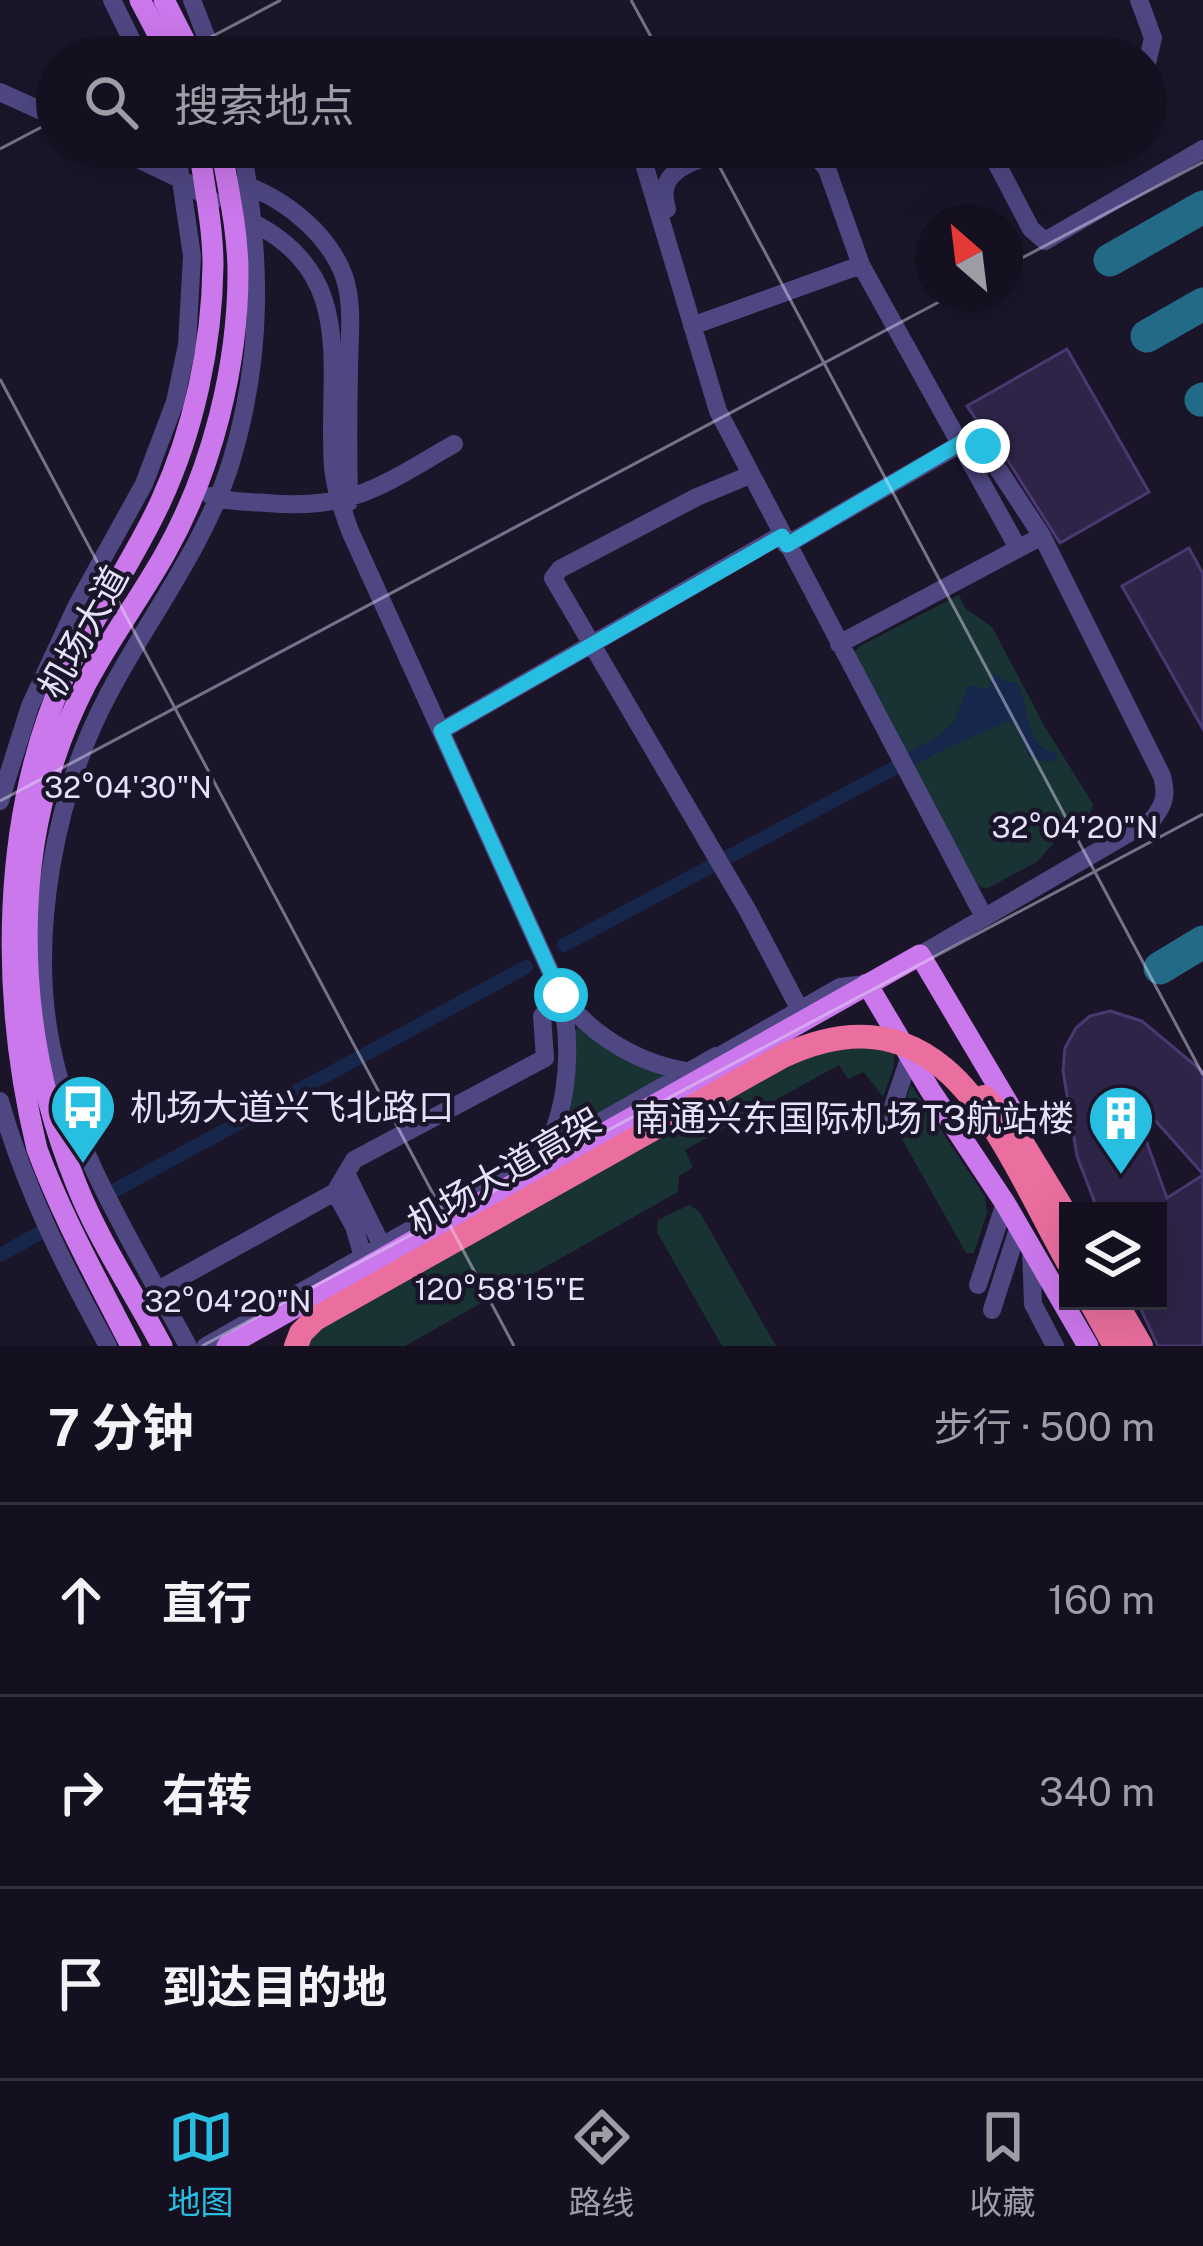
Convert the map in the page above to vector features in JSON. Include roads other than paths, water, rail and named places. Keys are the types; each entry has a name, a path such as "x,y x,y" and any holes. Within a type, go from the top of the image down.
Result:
{"highway":[{"name":"机场大道高架","path":"301,1336 516,1193 805,1046 851,1035 894,1039 983,1112 1059,1246"},
{"path":"922,1058 975,1089 1011,1125 1061,1202"},
{"path":"301,1336 339,1282"},
{"path":"1095,1310 1115,1346"},
{"path":"1123,1310 1144,1346"}],"main road":[{"path":"140,0 159,36"},
{"path":"164,0 182,36"},
{"name":"机场大道","path":"130,1346 58,1204 17,1154 2,902 27,772 66,672 158,506 191,420 206,345 213,263 199,168"},
{"name":"机场大道","path":"162,1346 79,1191 55,1130 39,1068 30,1003 27,905 50,779 84,687 206,494 234,345 242,218 238,183 231,168"},
{"path":"227,1346 412,1241 516,1193 687,1078 920,955 1062,1202"},
{"path":"867,984 922,1058 1088,1346"}],"street":[{"path":"112,0 130,36"},
{"path":"192,0 206,36"},
{"path":"1139,0 1153,36"},
{"path":"0,92 36,108"},
{"path":"999,168 1031,229 1045,241 1203,149"},
{"path":"159,168 199,186 296,251 325,299 332,333 333,470 345,501"},
{"path":"0,801 30,706 77,605 145,484 175,402 187,345 199,186 188,168"},
{"path":"238,183 240,168"},
{"path":"646,168 698,324"},
{"path":"683,168 665,179 663,188 718,411 984,917"},
{"path":"825,168 861,265 1018,548"},
{"path":"199,186 238,183 308,224 343,274 350,306 345,501 350,531 561,995 566,1017 565,1077 552,1135 516,1193"},
{"path":"698,324 861,265"},
{"path":"441,731 962,442 980,442 1042,536 1157,764 1166,792 1154,819 920,955"},
{"path":"188,1346 84,1146 52,1049 42,941 59,829 86,739 206,494 307,507 345,501 454,444"},
{"path":"750,475 697,497 556,572 555,582 799,1008"},
{"path":"839,644 1042,536"},
{"path":"2,902 27,905"},
{"path":"721,1060 799,1008 840,987 867,984"},
{"path":"158,1290 335,1192 354,1160 545,1058 542,1016 561,995"},
{"path":"561,995 578,1016 620,1047 687,1078"},
{"path":"887,1124 922,1058"},
{"path":"206,1346 687,1078"},
{"path":"0,1101 58,1253 108,1346"},
{"path":"346,1173 382,1246"},
{"path":"335,1192 354,1226 363,1257"},
{"path":"1008,1209 981,1291 1008,1209"},
{"path":"1031,1247 1033,1304 1055,1346"}],"water":[{"path":"994,673 1006,682 1017,682 1032,734 1057,760 1043,762 1029,756 1015,724 1008,721 947,748 936,746 938,737 954,722 968,686 989,689"}],"waterway":[{"path":"564,945 941,743"},
{"path":"117,1189 526,967"},
{"path":"0,1255 38,1234"}],"place":[{"name":"机场大道兴飞北路口","path":"83,1166"},
{"name":"南通兴东国际机场T3航站楼","path":"1121,1177"}]}
